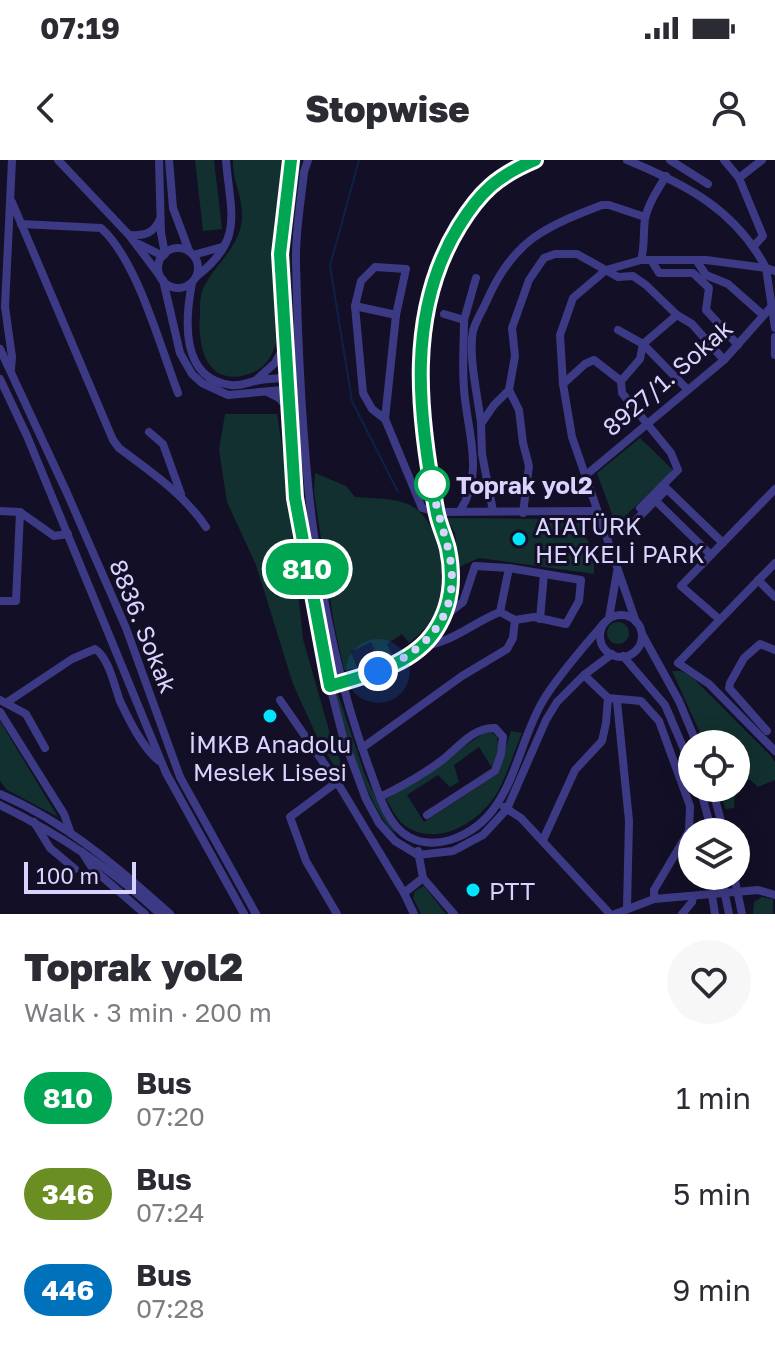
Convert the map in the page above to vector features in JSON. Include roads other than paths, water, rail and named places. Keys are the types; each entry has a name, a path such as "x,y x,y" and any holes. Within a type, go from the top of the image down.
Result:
{"street":[{"path":"11,370 5,307 12,160"},
{"path":"58,160 132,238 161,278 177,288 194,280 208,268 230,237 232,212 226,160"},
{"path":"159,160 164,255"},
{"path":"169,160 173,208 198,267 186,325 190,353 195,362 212,379 222,384 242,385 301,375"},
{"path":"291,160 280,254 295,498 330,686 343,737 366,799 379,823 395,841 418,855 453,851 470,844 496,823 543,701 562,673 607,620 622,615 638,626"},
{"path":"308,160 304,172 295,259 308,492 320,577 342,683 362,748 388,814 406,836 438,842 462,835 489,816 503,806 557,702 584,675 612,654"},
{"path":"330,686 361,678 395,663 430,639 443,618 451,596 451,568 436,512 420,380 426,303 447,244 477,197 520,163 535,160"},
{"path":"627,160 666,176 714,204 754,246 770,270 775,328"},
{"path":"670,160 708,184"},
{"path":"724,160 739,178 763,236 754,246"},
{"path":"739,178 762,160"},
{"path":"659,273 646,260 645,217 666,176"},
{"path":"12,202 113,440 183,499 206,527"},
{"path":"493,511 482,454 473,332 494,285 523,244 557,222 602,205 645,217"},
{"path":"132,238 155,229 162,214"},
{"path":"21,224 101,228 110,236 131,272 178,393"},
{"path":"132,238 164,255"},
{"path":"223,247 191,253 179,248 164,255 159,263 180,353 192,374 202,383 228,395 302,388"},
{"path":"481,424 509,390 515,356 512,328 529,280 544,258 555,254 577,254 618,277 633,276 677,315 692,324 724,360"},
{"path":"690,730 638,626 596,511 572,437 563,384 560,335 573,298 606,270 646,260 696,260 770,270"},
{"path":"696,260 706,275 728,284 763,315"},
{"path":"385,419 372,409 363,393 355,306 361,281 375,267 406,269 396,315 385,419 422,508 436,512 596,511"},
{"path":"646,285 659,273 693,273 709,288 706,310 738,345"},
{"path":"460,511 473,482 463,386 464,320 476,278"},
{"path":"355,306 396,315"},
{"name":"8927/1. Sokak","path":"586,475 724,360 772,306"},
{"path":"444,314 464,320"},
{"path":"644,512 640,508 678,470 671,453 622,393 621,381 640,359 643,344 677,315"},
{"path":"618,330 643,344 687,389"},
{"path":"775,337 775,355"},
{"path":"256,381 275,363 286,342"},
{"name":"8836. Sokak","path":"0,349 126,628 180,777 256,914"},
{"path":"563,384 594,360 621,381"},
{"path":"0,379 68,534 162,763 244,914"},
{"path":"509,390 519,410 529,466 523,513"},
{"path":"266,392 279,398 291,411"},
{"path":"149,432 163,444 183,499"},
{"path":"625,531 667,489 723,543"},
{"path":"719,619 681,586 775,489"},
{"path":"656,501 711,555"},
{"path":"0,511 20,512 54,536 68,534"},
{"path":"0,601 16,601 20,512"},
{"path":"678,663 775,563"},
{"path":"422,646 441,643 500,612 515,620 540,619 566,624 579,601 581,580 509,568 475,566 463,602 443,618"},
{"path":"500,612 509,568"},
{"path":"618,571 607,620 600,635 601,642 612,654 629,654 639,645 638,626"},
{"path":"540,619 544,574"},
{"path":"758,580 775,597"},
{"path":"362,748 462,676 507,649 513,638 515,620"},
{"path":"767,731 729,688 750,651 760,644 773,645"},
{"path":"2,705 72,659 95,649 102,656 122,704 150,754 162,763"},
{"path":"623,656 665,705 678,735"},
{"path":"659,663 678,663 709,684 775,751"},
{"path":"584,675 612,700 629,821 627,908"},
{"path":"280,700 337,782 414,914"},
{"path":"543,840 575,770 602,741 612,700"},
{"path":"612,700 641,701 659,721 690,806 689,831 654,890 654,899"},
{"path":"2,705 26,714 45,748"},
{"path":"2,705 64,814 71,832"},
{"path":"380,797 407,784 485,727 495,728 503,737 495,771 427,815"},
{"path":"337,782 290,817 306,861 337,914"},
{"path":"0,794 71,832 170,914"},
{"path":"0,805 80,848 160,914"},
{"path":"503,806 521,818 612,914 654,899 758,890 775,895"},
{"path":"34,822 50,848 75,869"},
{"path":"417,840 423,878 454,914"},
{"path":"80,848 92,868 145,914"},
{"path":"404,893 423,878"},
{"path":"724,890 729,914"},
{"path":"739,891 742,914"},
{"path":"712,895 715,914"},
{"path":"682,914 693,896"}],"waterway":[{"path":"359,160 330,266 352,401 398,492"}],"place":[{"name":"Toprak yol2","path":"432,484"},
{"name":"ATATÜRK HEYKELİ PARK","path":"519,539"},
{"name":"İMKB Anadolu Meslek Lisesi","path":"270,716"},
{"name":"PTT","path":"473,890"}]}
